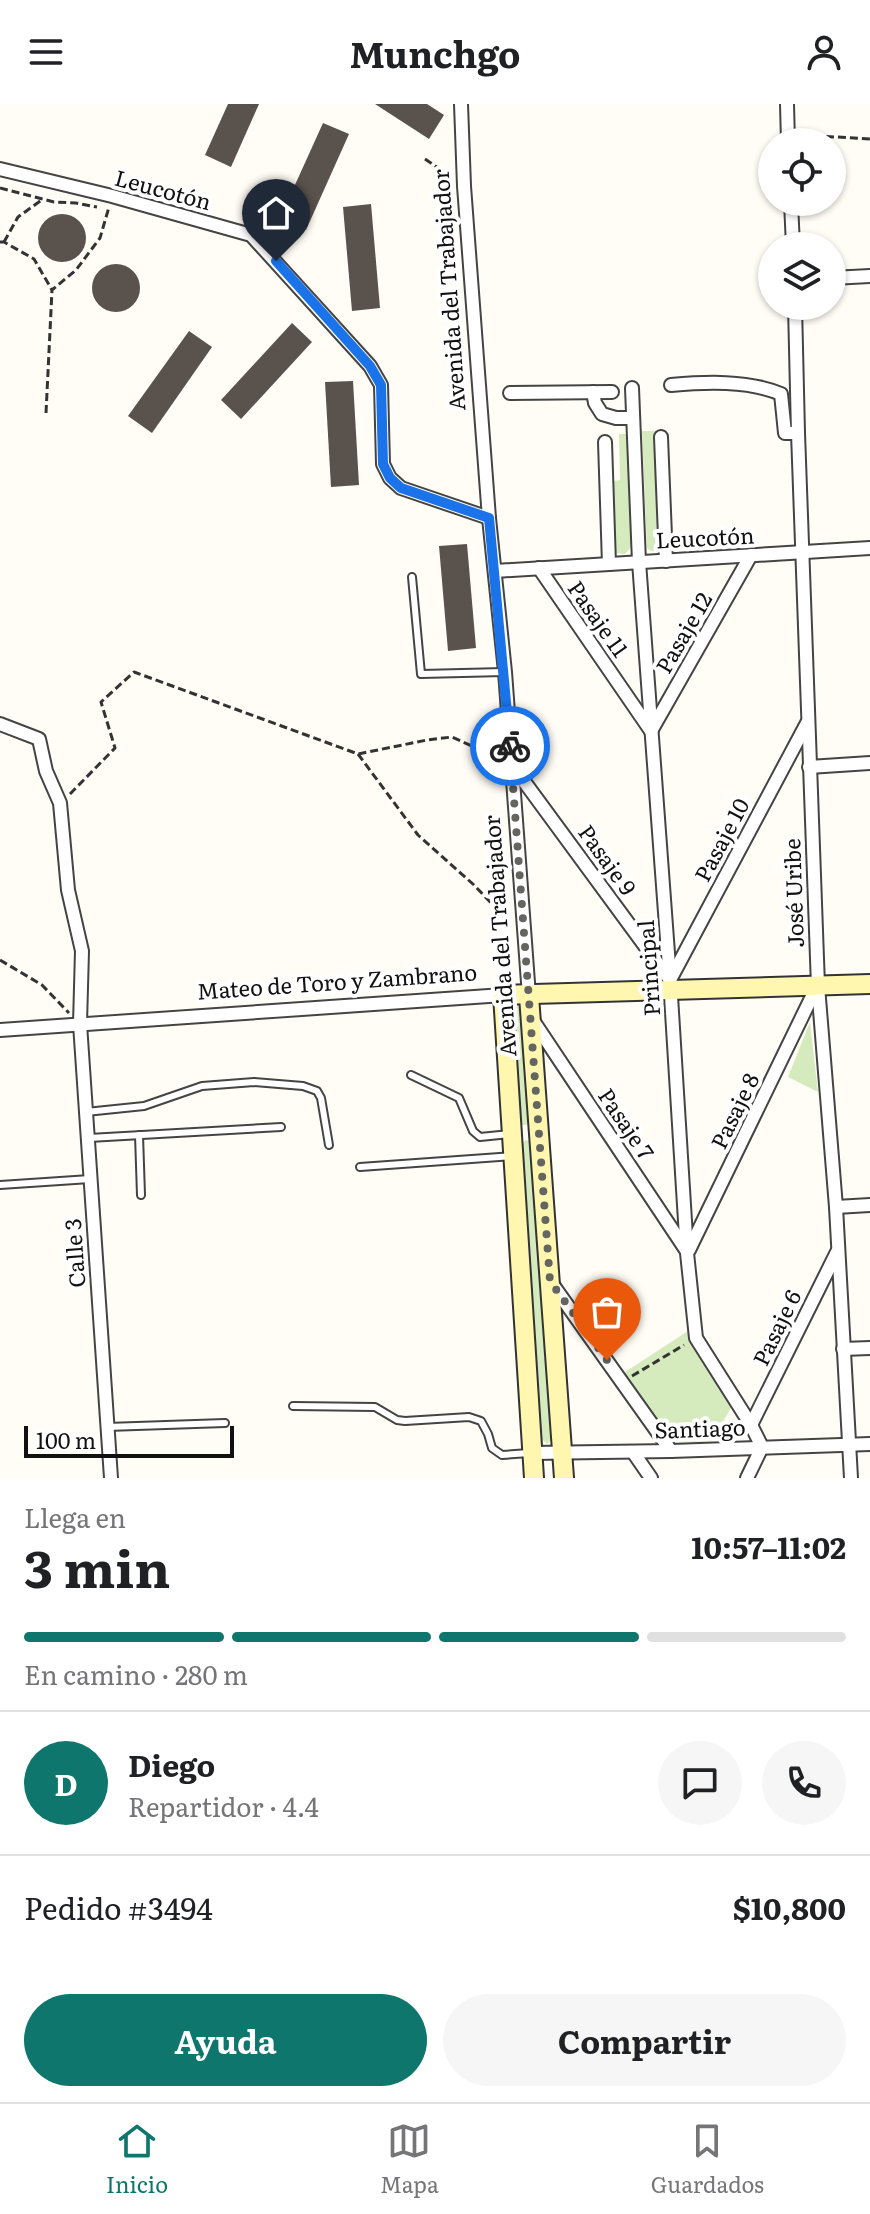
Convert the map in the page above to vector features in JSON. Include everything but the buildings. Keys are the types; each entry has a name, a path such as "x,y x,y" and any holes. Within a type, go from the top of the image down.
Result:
{"street":[{"name":"Avenida del Trabajador","path":"461,104 464,186 489,518 505,672 564,1478"},
{"path":"787,104 790,128"},
{"name":"Leucotón","path":"0,169 251,235 370,366 381,385 383,464 390,478 401,488 489,518"},
{"path":"846,277 870,276"},
{"name":"José Uribe","path":"795,320 818,986 839,1249 851,1478"},
{"path":"671,385 705,382 770,389 781,394 785,433 798,433"},
{"name":"Principal","path":"632,388 639,562 687,1253 696,1338 762,1447"},
{"path":"593,392 602,414 633,418"},
{"path":"510,393 612,392"},
{"path":"661,437 666,561"},
{"path":"605,442 609,564"},
{"name":"Leucotón","path":"495,571 870,548"},
{"name":"Pasaje 12","path":"651,731 751,555"},
{"name":"Pasaje 11","path":"539,568 651,731"},
{"name":"Pasaje 10","path":"670,985 808,720"},
{"name":"Calle 3","path":"0,724 39,739 46,771 60,803 68,890 82,951 80,1024 111,1478"},
{"path":"809,767 870,763"},
{"name":"Pasaje 9","path":"511,764 670,985"},
{"name":"Mateo de Toro y Zambrano","path":"0,1030 670,985 870,984"},
{"name":"Pasaje 8","path":"687,1253 818,986"},
{"name":"Avenida del Trabajador","path":"503,995 534,1478"},
{"name":"Pasaje 7","path":"531,1018 687,1253"},
{"path":"510,1134 538,1134"},
{"path":"836,1207 870,1205"},
{"name":"Pasaje 6","path":"751,1425 839,1249"},
{"path":"550,1281 671,1451"},
{"path":"843,1349 870,1348"},
{"name":"Santiago","path":"532,1453 870,1444"},
{"path":"747,1478 762,1447"},
{"path":"633,1452 651,1478"}],"lane":[{"path":"412,577 421,674 505,672"},
{"path":"411,1075 459,1098 473,1131 480,1137 510,1134"},
{"path":"86,1112 144,1106 202,1086 254,1082 303,1086 317,1091 321,1098 329,1145"},
{"path":"87,1138 281,1127"},
{"path":"139,1135 141,1195"},
{"path":"360,1167 512,1156"},
{"path":"0,1185 90,1179"},
{"path":"293,1406 375,1407 397,1420 405,1421 469,1417 481,1421 492,1448 502,1455 532,1453"},
{"path":"107,1427 225,1423"}],"path":[{"path":"846,138 870,139"},
{"path":"425,159 464,186"},
{"path":"0,188 43,199 108,209"},
{"path":"52,290 76,270 100,238 112,196"},
{"path":"43,199 18,217 2,242 34,259 52,290 46,413"},
{"path":"60,803 115,748 101,702 134,672 358,754 452,737 511,764"},
{"path":"358,754 418,835 525,936"},
{"path":"0,960 42,985 80,1024"},
{"path":"622,1382 696,1338"}],"green space":[{"path":"642,431 657,431 662,546 659,550 651,551 647,548"},
{"path":"619,434 628,434 632,535 631,547 625,554 616,553 613,481 620,480"},
{"path":"519,1004 523,1007 531,1122 526,1125 519,1125 512,1010"},
{"path":"810,1022 818,1092 788,1077"},
{"path":"526,1140 534,1143 554,1438 547,1444 539,1437 521,1144"},
{"path":"688,1331 692,1347 732,1406 712,1441 672,1443 622,1374"}],"way so far":[{"path":"510,746 550,1281 607,1360"}],"route":[{"path":"276,261 370,366 381,385 383,464 390,478 401,488 489,518 510,746"}]}
